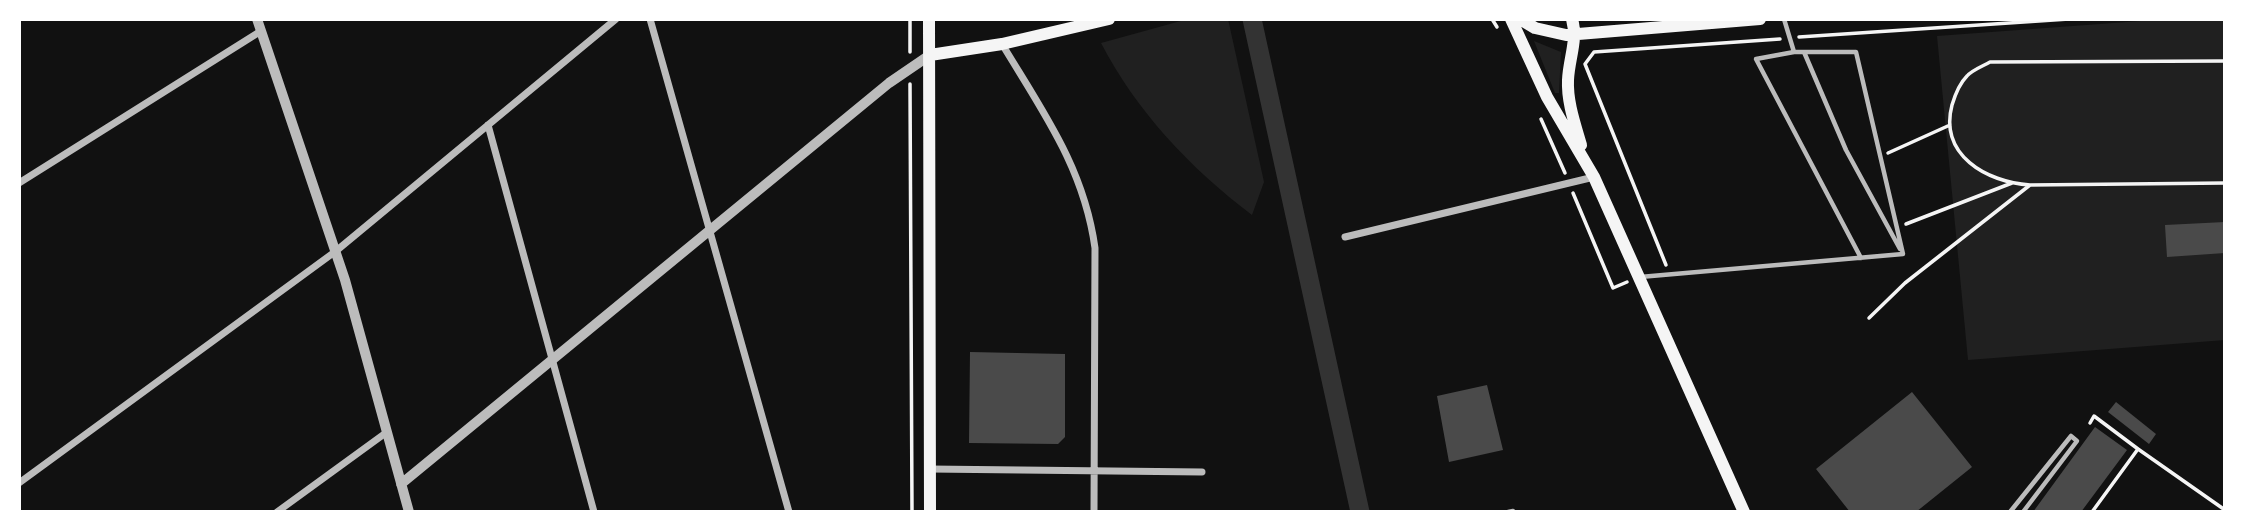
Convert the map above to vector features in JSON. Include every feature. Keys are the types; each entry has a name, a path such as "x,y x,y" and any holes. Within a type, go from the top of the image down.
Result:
{"main road":[{"path":"929,19 930,512"},
{"path":"930,55 1002,44 1109,19"},
{"path":"1511,19 1547,97 1594,177 1744,512"},
{"path":"1520,19 1557,35 1760,19"},
{"path":"1572,19 1576,34 1569,71 1569,94 1584,157"}],"street":[{"path":"257,19 336,251 409,512"},
{"path":"19,483 336,251 615,19"},
{"path":"650,19 789,512"},
{"path":"19,183 261,31"},
{"path":"1002,44 1068,153 1091,222 1095,248 1094,512"},
{"path":"401,484 710,229 910,68 930,55"},
{"path":"488,125 594,512"},
{"path":"1345,237 1594,177"},
{"path":"277,512 387,432"},
{"path":"930,469 1202,472"}],"lane":[{"path":"1784,19 1794,52"},
{"path":"1861,258 1756,59 1794,52 1856,52 1903,254"},
{"path":"1804,52 1846,150 1903,254"},
{"path":"1639,277 1903,254"},
{"path":"2010,512 2071,436 2077,441 2024,512"}],"path":[{"path":"910,19 912,512"},
{"path":"1492,19 1498,30"},
{"path":"2225,61 1990,62 1967,75 1955,95 1950,125 1951,138 1958,152 1973,168 2012,183 2225,183"},
{"path":"1537,111 1613,288 1639,277"},
{"path":"1880,156 1950,125"},
{"path":"1897,228 2012,183"},
{"path":"1869,318 1905,284 2030,184"},
{"path":"2090,423 2094,416 2225,510"},
{"path":"2092,512 2138,449"}],"shaded area":[{"path":"1188,19 1228,19 1264,182 1252,215 1207,178 1167,137 1131,92 1101,43"},
{"path":"2168,19 2225,19 2225,340 1968,360 1937,36"},
{"path":"1534,41 1561,52 1559,93 1555,93"}],"building":[{"path":"2225,222 2225,253 2167,257 2165,225"},
{"path":"970,352 1065,354 1065,437 1058,444 969,443"},
{"path":"1487,385 1503,450 1449,462 1437,396"},
{"path":"1912,392 1972,467 1916,512 1850,512 1816,469"},
{"path":"2116,402 2156,434 2149,444 2108,412"},
{"path":"2095,427 2127,450 2081,512 2033,512"}],"waterway":[{"path":"1252,19 1360,512"}]}
